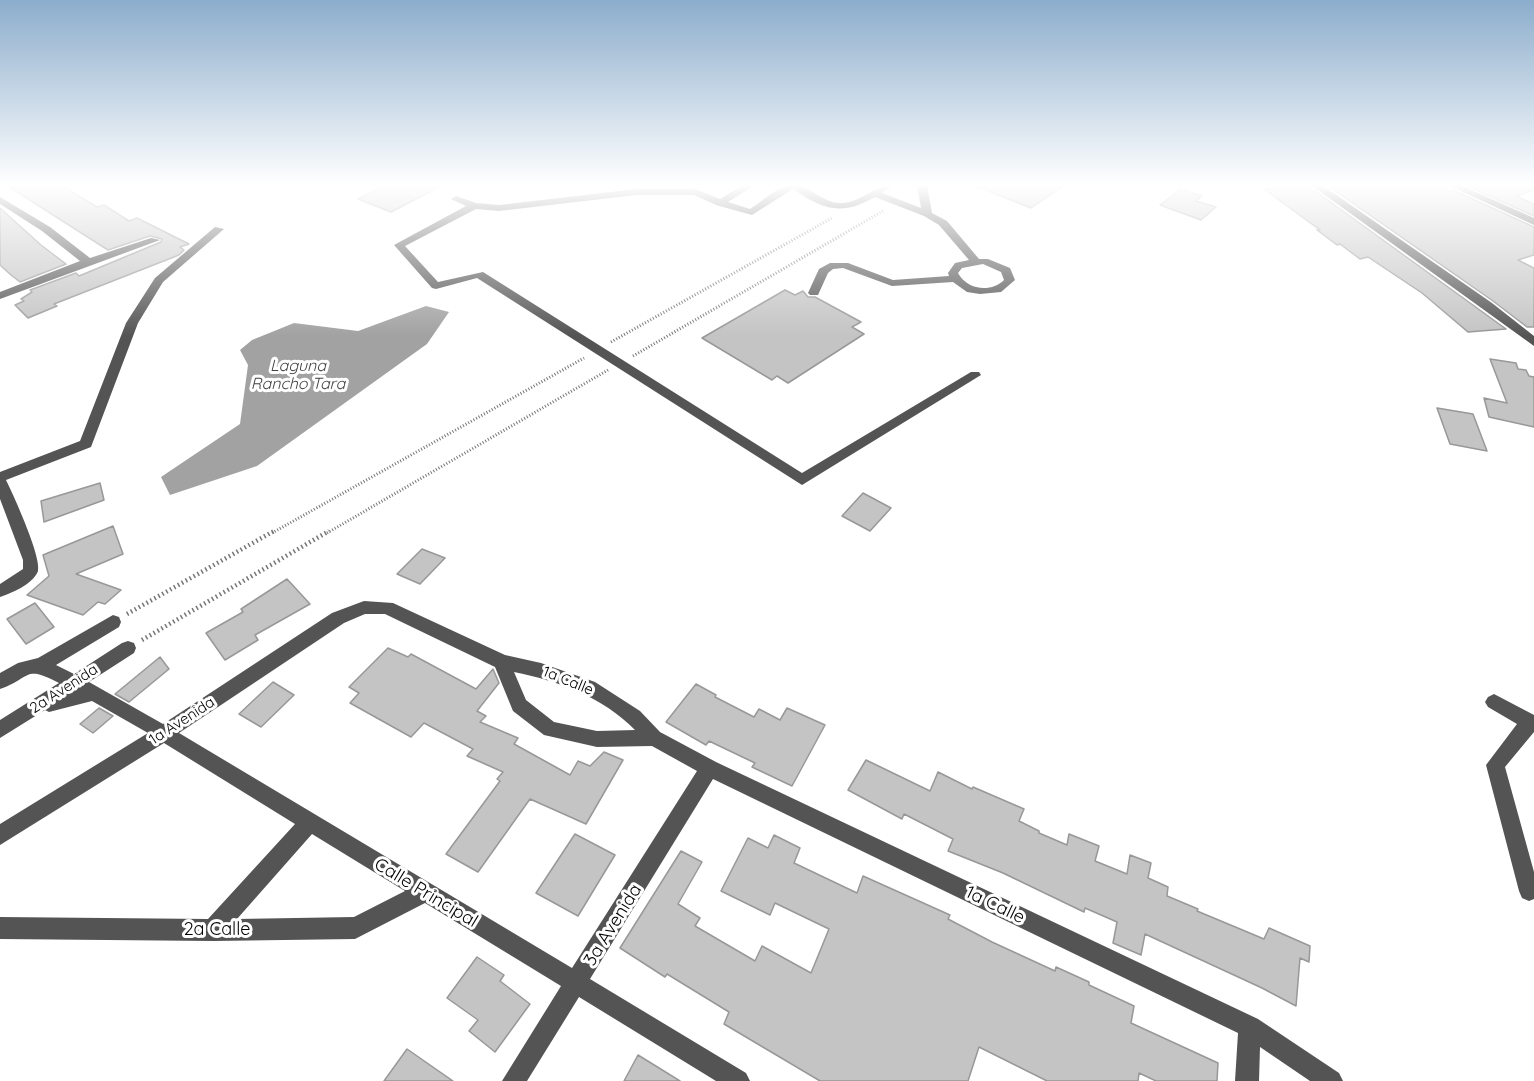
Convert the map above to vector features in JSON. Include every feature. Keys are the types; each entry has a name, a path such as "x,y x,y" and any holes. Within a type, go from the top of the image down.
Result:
{"street":[{"path":"53,235 88,262"},
{"path":"0,591 19,581 30,571 31,560 0,479 86,444 132,324 159,280 211,235"},
{"path":"418,235 399,245 436,286 479,274 802,480 975,375"},
{"path":"954,235 975,261"},
{"path":"1388,235 1488,305 1534,342"},
{"path":"0,296 88,262 155,240"},
{"path":"814,293 824,271 830,266 844,266 892,283 954,279 967,288 976,290 994,290 1007,284 1009,275 1006,270 992,263 975,261 959,265 953,273 954,279"},
{"name":"1a Calle","path":"364,607 387,608 502,662 541,670 589,687 634,717 654,738 709,768 1250,1027 1331,1081"},
{"name":"1a Avenida","path":"0,834 164,734 338,618 364,607"},
{"name":"2a Avenida","path":"0,682 24,668 41,665 113,622"},
{"name":"2a Avenida","path":"0,730 41,706 73,682 128,648"},
{"name":"1a Calle","path":"502,662 519,705 550,729 597,739 654,738"},
{"name":"Calle Principal","path":"41,665 115,704 738,1081"},
{"path":"41,706 93,693"},
{"path":"1494,702 1532,723 1494,765 1529,891"},
{"name":"3a Avenida","path":"514,1081 577,984 709,768"},
{"path":"213,930 310,822"},
{"name":"2a Calle","path":"0,928 213,930 355,928 425,892"},
{"path":"1247,1081 1250,1027"}],"path":[{"path":"603,346 802,235"},
{"path":"626,359 840,235"},
{"path":"113,622 593,352"},
{"path":"128,648 616,365"}],"water":[{"name":"Laguna Rancho Tara","path":"426,306 449,312 427,344 257,466 170,495 161,477 240,424 248,365 240,350 252,340 294,323 358,331"}],"building":[{"path":"0,235 30,235 66,264 20,282 0,265"},
{"path":"85,235 172,235 189,244 180,247 184,250 179,255 54,304 57,306 28,318 15,305 24,301 21,299 32,292 30,290 76,273 79,276 161,242 162,239 150,236 108,250"},
{"path":"1324,235 1377,235 1506,329 1468,332 1422,293 1368,257 1360,259 1340,244 1337,245"},
{"path":"1399,235 1534,235 1534,255 1518,260 1534,268 1534,327 1527,327"},
{"path":"785,290 795,295 803,291 808,297 815,297 861,322 852,327 864,334 788,383 777,376 772,380 702,338"},
{"path":"1490,359 1516,363 1518,369 1526,370 1529,376 1534,377 1534,427 1489,417 1484,398 1507,403"},
{"path":"1437,408 1473,414 1487,451 1450,444"},
{"path":"100,483 104,500 44,522 41,501"},
{"path":"863,493 891,508 870,531 842,516"},
{"path":"113,526 123,554 76,574 121,590 105,604 98,602 83,615 27,595 49,576 43,555"},
{"path":"422,549 445,558 420,584 397,574"},
{"path":"287,579 310,604 255,635 258,640 225,660 206,633 243,612 241,609"},
{"path":"35,603 54,627 26,644 7,619"},
{"path":"388,648 408,657 411,654 476,689 493,669 499,683 477,711 486,716 480,722 518,738 514,744 570,775 578,761 590,766 604,752 623,760 586,824 530,799 478,872 446,854 500,781 497,779 503,772 467,756 473,749 424,723 411,737 350,703 359,693 349,687"},
{"path":"160,657 169,669 129,702 115,694"},
{"path":"273,682 294,695 261,727 239,714"},
{"path":"696,684 716,695 715,697 754,717 759,709 780,720 787,708 825,725 792,786 752,767 755,763 709,741 706,745 666,722"},
{"path":"99,708 113,716 93,733 80,724"},
{"path":"866,760 930,791 938,772 972,789 973,787 1024,809 1019,821 1039,833 1067,845 1069,834 1099,846 1095,861 1127,874 1130,855 1151,863 1148,878 1168,887 1167,896 1198,909 1197,911 1264,939 1269,928 1310,946 1309,962 1300,958 1296,1006 1145,934 1141,955 1113,943 1117,922 1085,908 1084,912 1003,873 948,851 953,839 904,814 902,819 848,790"},
{"path":"575,834 615,855 578,916 536,893"},
{"path":"774,835 800,848 794,863 857,893 863,876 950,915 948,919 992,942 1055,971 1056,967 1134,1006 1131,1023 1218,1063 1217,1081 1156,1081 1139,1073 1138,1081 1047,1081 979,1047 968,1081 820,1081 724,1024 729,1012 667,974 665,977 620,948 681,851 702,862 678,904 700,918 695,926 755,961 762,946 811,973 829,929 775,903 770,915 721,891 748,838 768,848"},
{"path":"477,957 504,975 500,981 530,1004 495,1052 469,1031 478,1020 447,998"},
{"path":"407,1049 453,1081 384,1081"},
{"path":"638,1055 680,1081 624,1081"}]}
